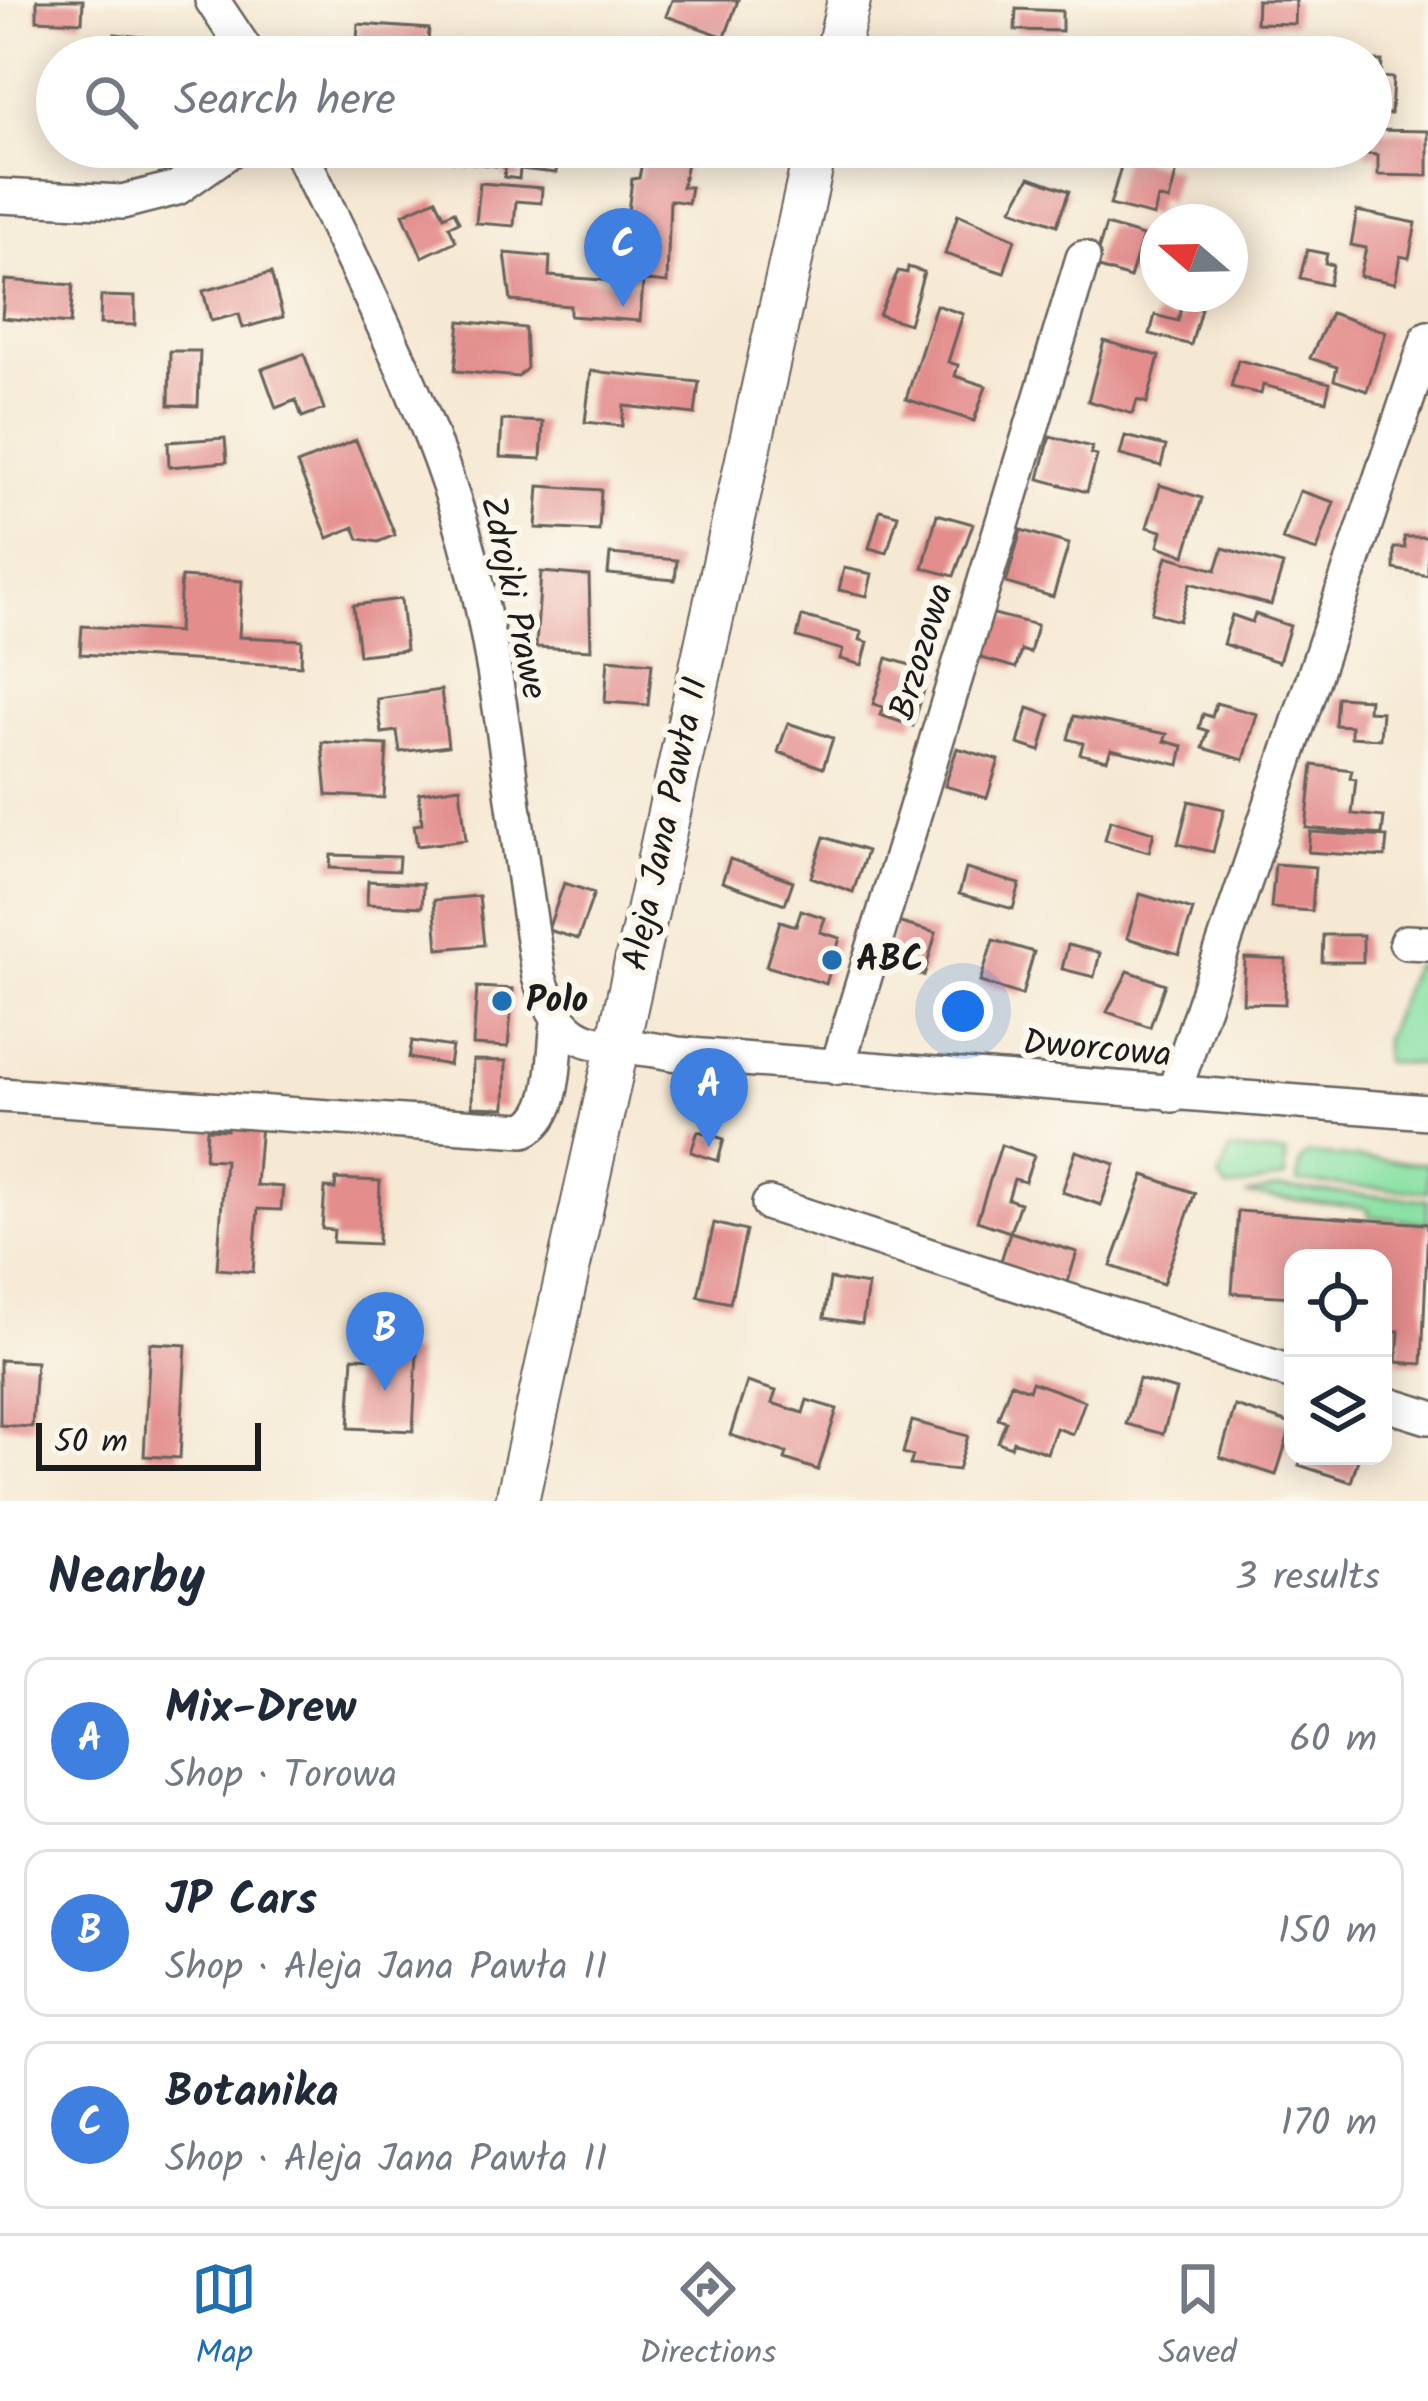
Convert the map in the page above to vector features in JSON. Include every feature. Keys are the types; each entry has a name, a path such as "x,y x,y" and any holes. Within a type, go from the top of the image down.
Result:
{"main road":[{"path":"841,36 849,0"},
{"name":"Aleja Jana Pawła II","path":"517,1501 812,168"}],"street":[{"path":"212,0 236,36"},
{"path":"0,196 122,202 177,188 205,168"},
{"name":"Zdrojki Prawe","path":"308,168 426,416 456,510 478,588 539,977 558,1023"},
{"name":"Brzozowa","path":"837,1068 1083,258"},
{"path":"1174,1095 1428,338"},
{"path":"558,1023 583,1043 618,1045"},
{"path":"0,1095 524,1130 535,1125 547,1105 558,1023"},
{"name":"Dworcowa","path":"618,1045 837,1068 1428,1112"},
{"path":"769,1204 1284,1370"},
{"path":"1392,1405 1428,1417"}],"green space":[{"path":"1428,965 1428,1065 1384,1062 1384,1039 1413,966"},
{"path":"1230,1150 1286,1154 1285,1178 1227,1189 1219,1178"},
{"path":"1308,1154 1428,1164 1428,1192 1297,1182 1300,1161"},
{"path":"1277,1188 1428,1200 1428,1223 1369,1216 1367,1208 1245,1195"}],"building":[{"path":"37,0 83,0 82,22 37,20"},
{"path":"672,0 738,0 725,36 666,16"},
{"path":"1257,0 1296,0 1295,24 1256,23"},
{"path":"1016,9 1062,11 1062,31 1015,30"},
{"path":"358,24 429,29 428,36 357,36"},
{"path":"1392,130 1428,131 1428,176 1378,175 1378,168 1392,168"},
{"path":"505,168 556,168 556,173 520,169 519,179 504,177"},
{"path":"641,168 686,168 682,187 691,187 688,203 670,200 667,283 620,278 632,179 639,178"},
{"path":"1121,168 1177,170 1169,201 1158,198 1157,204 1140,204 1140,212 1110,205"},
{"path":"1030,177 1069,191 1057,225 1012,209"},
{"path":"480,183 542,188 541,203 516,201 514,226 476,223"},
{"path":"436,199 444,216 454,211 459,222 449,226 456,241 422,257 403,214"},
{"path":"1357,211 1416,223 1409,258 1400,256 1395,283 1360,276 1366,248 1351,245"},
{"path":"958,214 1015,239 1004,273 945,254"},
{"path":"1106,225 1140,235 1130,278 1093,266"},
{"path":"1307,250 1327,254 1325,263 1333,265 1329,285 1300,278"},
{"path":"505,253 550,257 549,276 643,283 640,321 570,316 570,306 511,301"},
{"path":"908,267 924,272 909,324 879,315 898,271 907,273"},
{"path":"271,273 283,317 243,328 239,314 211,321 203,291"},
{"path":"5,280 73,285 70,324 2,318"},
{"path":"101,296 135,297 135,325 100,324"},
{"path":"936,305 963,314 948,362 958,365 955,376 986,386 974,421 906,399"},
{"path":"1180,312 1200,312 1191,345 1150,334 1155,315 1178,321"},
{"path":"1331,313 1386,332 1367,391 1334,380 1337,367 1310,358"},
{"path":"460,321 525,328 527,368 518,377 455,371"},
{"path":"1104,341 1159,356 1147,403 1137,400 1133,414 1088,401"},
{"path":"170,351 200,351 198,406 169,405"},
{"path":"304,354 324,409 302,417 296,400 276,408 262,369"},
{"path":"1238,360 1330,383 1326,401 1263,385 1261,394 1231,387"},
{"path":"591,371 699,382 695,414 624,406 622,426 585,422"},
{"path":"502,420 543,422 541,459 500,457"},
{"path":"1050,436 1092,447 1091,454 1097,456 1087,492 1039,479"},
{"path":"1125,436 1166,446 1161,466 1120,455"},
{"path":"225,438 227,462 169,467 168,442"},
{"path":"356,440 395,535 378,542 359,539 354,527 328,538 297,464"},
{"path":"1160,485 1202,498 1185,555 1158,546 1162,531 1147,527"},
{"path":"539,486 601,490 599,531 536,528"},
{"path":"1300,491 1334,502 1317,551 1282,540"},
{"path":"880,510 898,515 887,553 869,548"},
{"path":"937,514 973,524 954,576 923,568"},
{"path":"1021,530 1069,544 1053,597 1006,583"},
{"path":"1404,537 1428,537 1428,576 1394,569 1394,548 1405,548"},
{"path":"1223,548 1283,565 1271,605 1190,583 1179,621 1151,613 1167,556 1216,570"},
{"path":"610,554 677,560 675,580 608,574"},
{"path":"844,568 872,574 867,596 839,590"},
{"path":"541,572 589,576 591,650 536,647"},
{"path":"181,577 242,581 239,637 302,640 301,666 80,654 82,626 178,632"},
{"path":"401,599 406,650 359,655 353,605"},
{"path":"990,613 1037,625 1030,653 1021,650 1016,668 978,657"},
{"path":"1255,614 1290,626 1279,662 1223,644 1232,615 1252,622"},
{"path":"802,616 862,632 860,640 868,642 862,665 840,659 843,650 797,637"},
{"path":"887,658 930,671 913,726 880,715 883,707 873,704"},
{"path":"608,659 652,663 648,705 605,702"},
{"path":"441,690 448,746 400,752 397,731 382,733 377,699"},
{"path":"1337,697 1369,699 1368,711 1382,712 1380,739 1351,737 1351,726 1335,725"},
{"path":"1216,703 1257,714 1244,760 1203,748 1208,731 1199,728 1203,714 1212,717"},
{"path":"1028,708 1050,715 1040,751 1018,744"},
{"path":"1074,716 1167,734 1164,741 1183,746 1179,765 1111,749 1107,760 1080,754 1083,743 1068,739"},
{"path":"788,723 833,738 823,768 778,752"},
{"path":"322,742 387,745 384,798 327,795"},
{"path":"957,748 999,760 987,798 945,786"},
{"path":"1313,765 1352,770 1350,778 1356,779 1352,814 1384,817 1382,835 1306,828"},
{"path":"460,787 466,840 417,846 414,825 422,824 419,793"},
{"path":"1189,801 1224,809 1213,852 1178,844"},
{"path":"1110,820 1154,832 1149,852 1105,840"},
{"path":"1310,832 1387,837 1385,857 1308,852"},
{"path":"824,837 867,851 853,892 811,877"},
{"path":"331,855 399,857 398,871 330,868"},
{"path":"730,859 793,881 785,904 722,882"},
{"path":"1275,864 1315,867 1312,911 1271,908"},
{"path":"966,869 1020,884 1013,909 959,894"},
{"path":"368,881 423,884 422,907 367,904"},
{"path":"564,883 594,893 578,939 548,930"},
{"path":"1140,894 1193,910 1179,954 1127,938"},
{"path":"479,896 484,945 438,949 434,900"},
{"path":"801,910 825,918 820,932 840,938 826,984 766,966 780,921 796,926"},
{"path":"897,922 936,933 924,976 885,965"},
{"path":"1323,935 1363,935 1363,962 1322,962"},
{"path":"993,940 1034,952 1022,995 980,982"},
{"path":"1068,945 1100,953 1094,977 1062,969"},
{"path":"1245,958 1286,960 1285,1004 1243,1003"},
{"path":"1128,971 1165,984 1150,1027 1107,1012"},
{"path":"477,987 513,989 508,1047 473,1045"},
{"path":"412,1041 452,1047 449,1065 409,1058"},
{"path":"473,1060 506,1061 505,1108 472,1107"},
{"path":"228,1122 261,1124 256,1185 283,1187 281,1210 258,1209 253,1272 217,1269 225,1160 205,1159 207,1129 227,1130"},
{"path":"698,1131 724,1139 718,1161 691,1152"},
{"path":"1001,1145 1034,1156 1025,1182 1014,1179 1008,1199 1020,1203 1010,1232 977,1221"},
{"path":"1076,1151 1115,1164 1101,1205 1062,1192"},
{"path":"1144,1175 1195,1193 1163,1284 1111,1266"},
{"path":"336,1179 380,1181 378,1244 333,1242 334,1230 322,1229 325,1188 335,1189"},
{"path":"1238,1211 1428,1224 1422,1364 1397,1362 1399,1331 1392,1331 1392,1249 1284,1249 1284,1296 1232,1293"},
{"path":"714,1223 746,1231 730,1303 698,1296"},
{"path":"1010,1232 1077,1252 1067,1285 1000,1264"},
{"path":"830,1279 868,1285 862,1324 824,1318"},
{"path":"150,1343 186,1345 180,1458 144,1456"},
{"path":"380,1351 417,1353 413,1431 349,1428 353,1357 379,1358"},
{"path":"0,1360 36,1362 32,1427 0,1425"},
{"path":"1139,1379 1176,1390 1163,1434 1126,1424"},
{"path":"747,1382 776,1391 772,1403 803,1413 807,1400 837,1409 818,1470 785,1459 787,1453 730,1435"},
{"path":"1032,1382 1085,1401 1073,1434 1056,1428 1047,1453 1013,1441 1011,1447 998,1442 1006,1421 998,1418 1011,1383 1029,1390"},
{"path":"1235,1406 1284,1421 1284,1450 1276,1475 1220,1457"},
{"path":"912,1421 968,1436 958,1470 910,1465 913,1456 903,1453"},
{"path":"1299,1465 1356,1465 1351,1482"}],"place":[{"name":"Botanika","path":"623,307"},
{"name":"ABC","path":"832,960"},
{"name":"Polo","path":"502,1001"},
{"name":"Mix-Drew","path":"709,1147"},
{"name":"JP Cars","path":"385,1391"}]}
